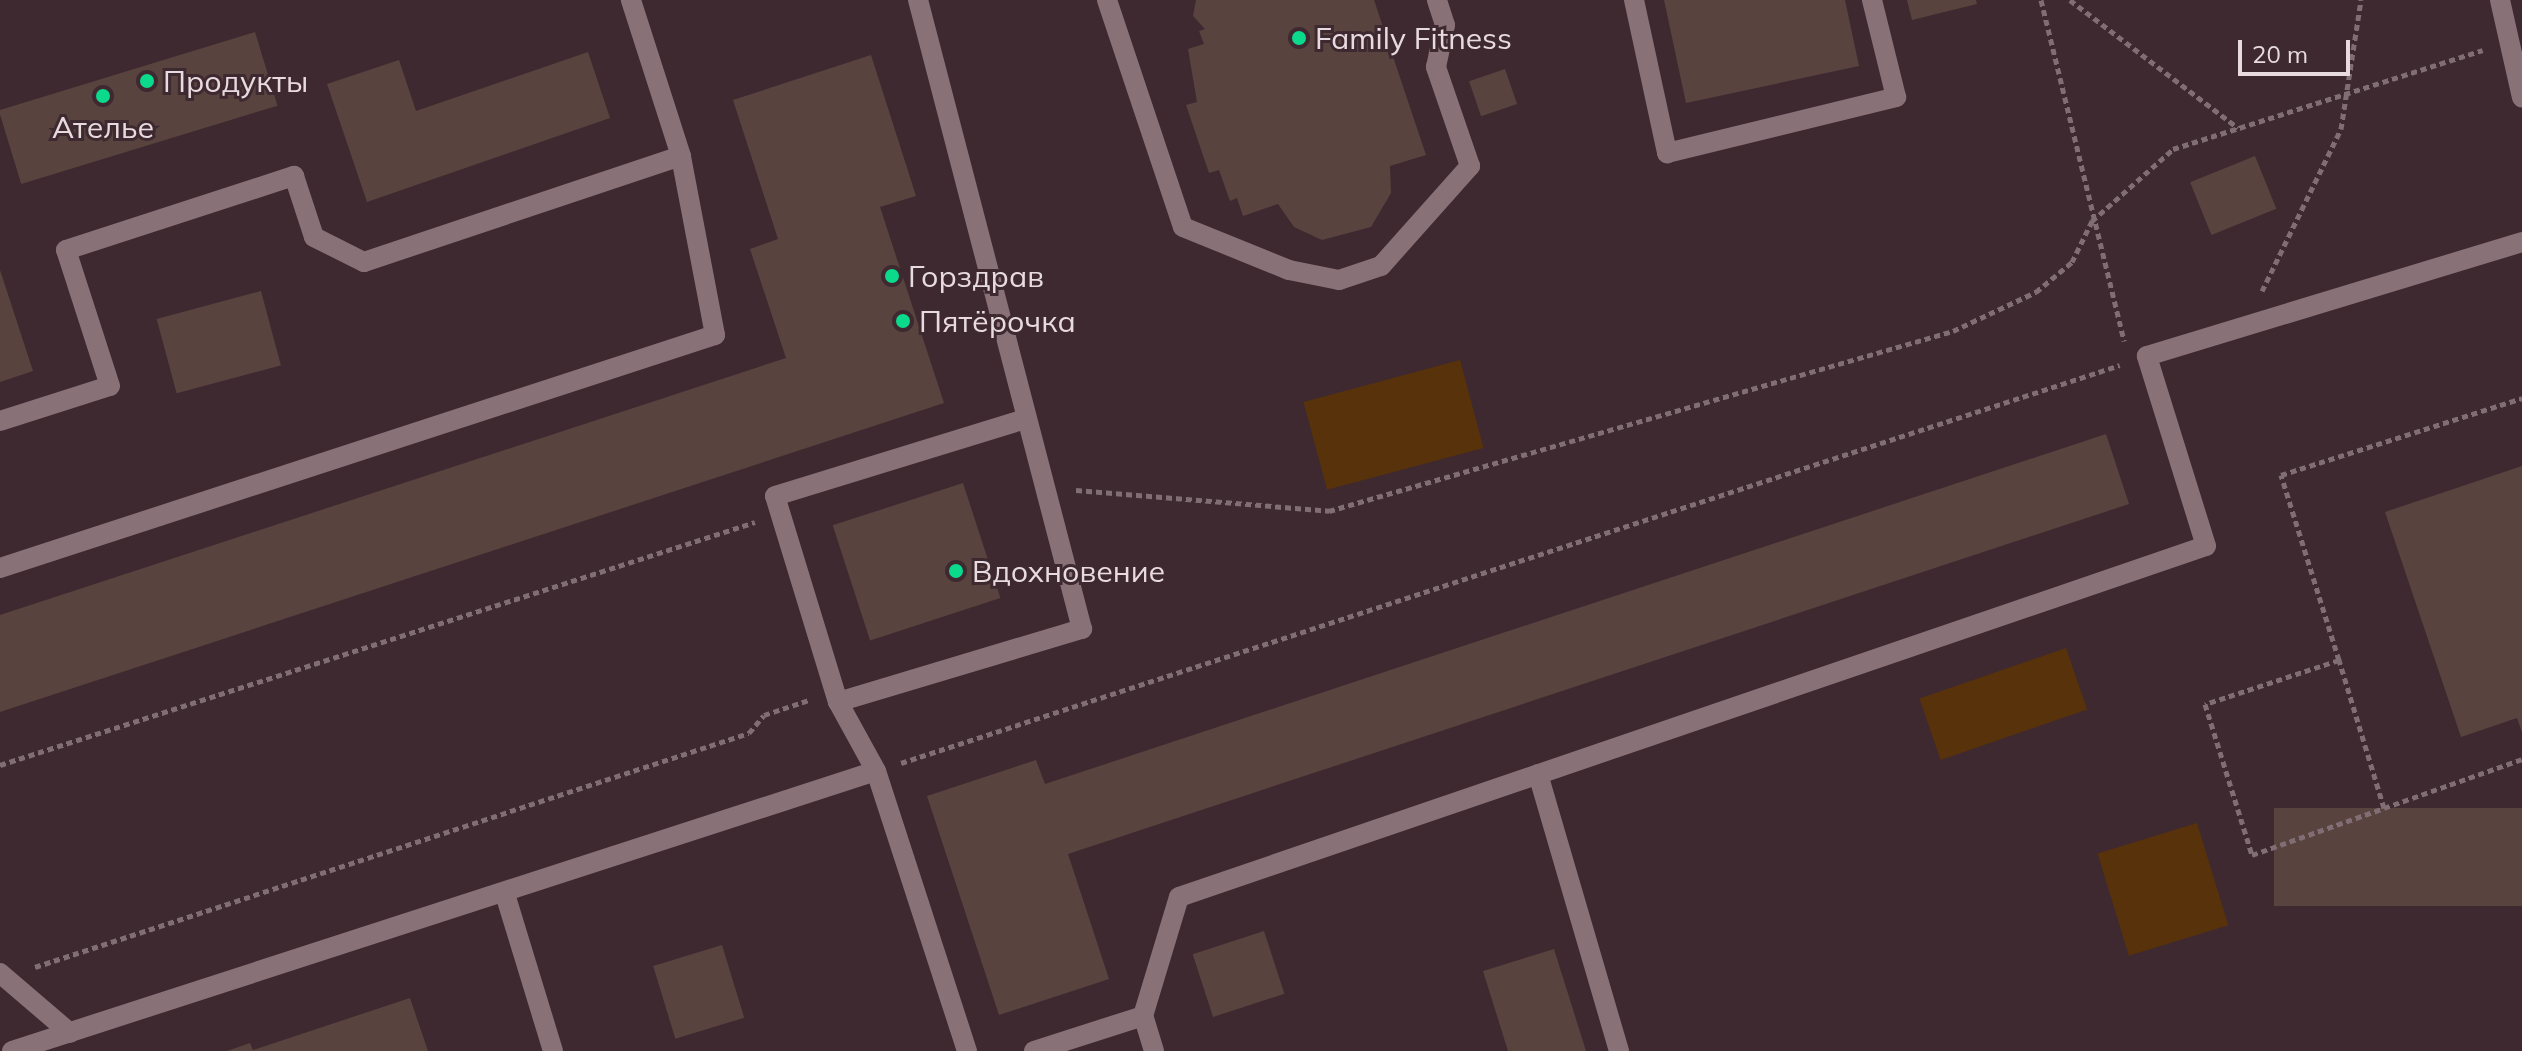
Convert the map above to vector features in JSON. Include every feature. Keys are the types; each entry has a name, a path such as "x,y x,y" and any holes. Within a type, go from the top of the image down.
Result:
{"lane":[{"path":"0,568 715,335 681,156 631,0"},
{"path":"837,697 1082,629 918,0"},
{"path":"1107,0 1183,227 1289,270 1339,280 1381,266 1470,166 1436,67 1445,25 1437,0"},
{"path":"1634,0 1667,153 1896,97 1872,0"},
{"path":"2500,0 2522,98"},
{"path":"0,421 110,386 66,250 294,176 314,237 364,262 681,156"},
{"path":"1154,1051 1143,1016 1179,897 2206,546 2138,359 2522,242"},
{"path":"967,1051 876,771 837,697 778,515 775,496 1026,419"},
{"path":"12,1051 505,894 876,771"},
{"path":"1538,774 1619,1051"},
{"path":"505,894 553,1051"},
{"path":"3,975 70,1033"},
{"path":"1034,1051 1143,1016"}],"path":[{"path":"876,771 2138,359 2092,221 2041,0"},
{"path":"2070,0 2239,129"},
{"path":"2246,326 2341,129 2361,0"},
{"path":"1044,487 1329,511 1953,331 2036,292 2072,262 2092,221 2173,149 2345,97 2509,41"},
{"path":"2384,808 2281,475 2522,398"},
{"path":"0,765 778,515"},
{"path":"2339,660 2205,704 2252,855 2522,759"},
{"path":"3,975 749,733 764,715 837,697"}],"shaded area":[{"path":"1460,360 1484,448 1327,490 1304,402"},
{"path":"2066,648 2087,709 1941,760 1919,698"},
{"path":"2197,823 2228,925 2129,956 2098,853"}],"building":[{"path":"1196,0 1374,0 1426,155 1390,166 1391,193 1371,227 1322,240 1294,227 1278,204 1243,216 1237,198 1230,201 1219,170 1209,173 1186,105 1197,102 1188,49 1204,44 1199,31 1205,29 1193,16"},
{"path":"1664,0 1845,0 1859,66 1686,103"},
{"path":"1907,0 1976,0 1977,4 1912,20"},
{"path":"255,32 278,106 21,184 0,110"},
{"path":"588,52 610,118 367,202 327,84 399,60 416,111"},
{"path":"871,55 916,196 880,207 944,403 0,712 0,615 786,358 750,249 778,239 733,100"},
{"path":"1505,69 1517,104 1481,116 1469,81"},
{"path":"2255,156 2276,209 2211,235 2190,182"},
{"path":"0,270 33,371 0,382"},
{"path":"261,291 281,365 177,393 157,319"},
{"path":"2106,434 2129,504 1068,854 1109,979 999,1015 927,796 1036,760 1045,784"},
{"path":"2522,466 2522,732 2517,718 2461,737 2385,512"},
{"path":"963,483 1000,598 870,640 833,525"},
{"path":"2274,808 2522,808 2522,906 2274,906"},
{"path":"1264,931 1284,994 1213,1017 1193,954"},
{"path":"722,945 744,1018 675,1039 653,966"},
{"path":"1554,949 1586,1051 1508,1051 1483,971"},
{"path":"410,998 428,1051 227,1051 250,1043 253,1050"}],"place":[{"name":"Family Fitness","path":"1299,38"},
{"name":"Продукты","path":"147,81"},
{"name":"Ателье","path":"103,96"},
{"name":"Горздрав","path":"892,276"},
{"name":"Пятёрочка","path":"903,321"},
{"name":"Вдохновение","path":"956,571"}]}
